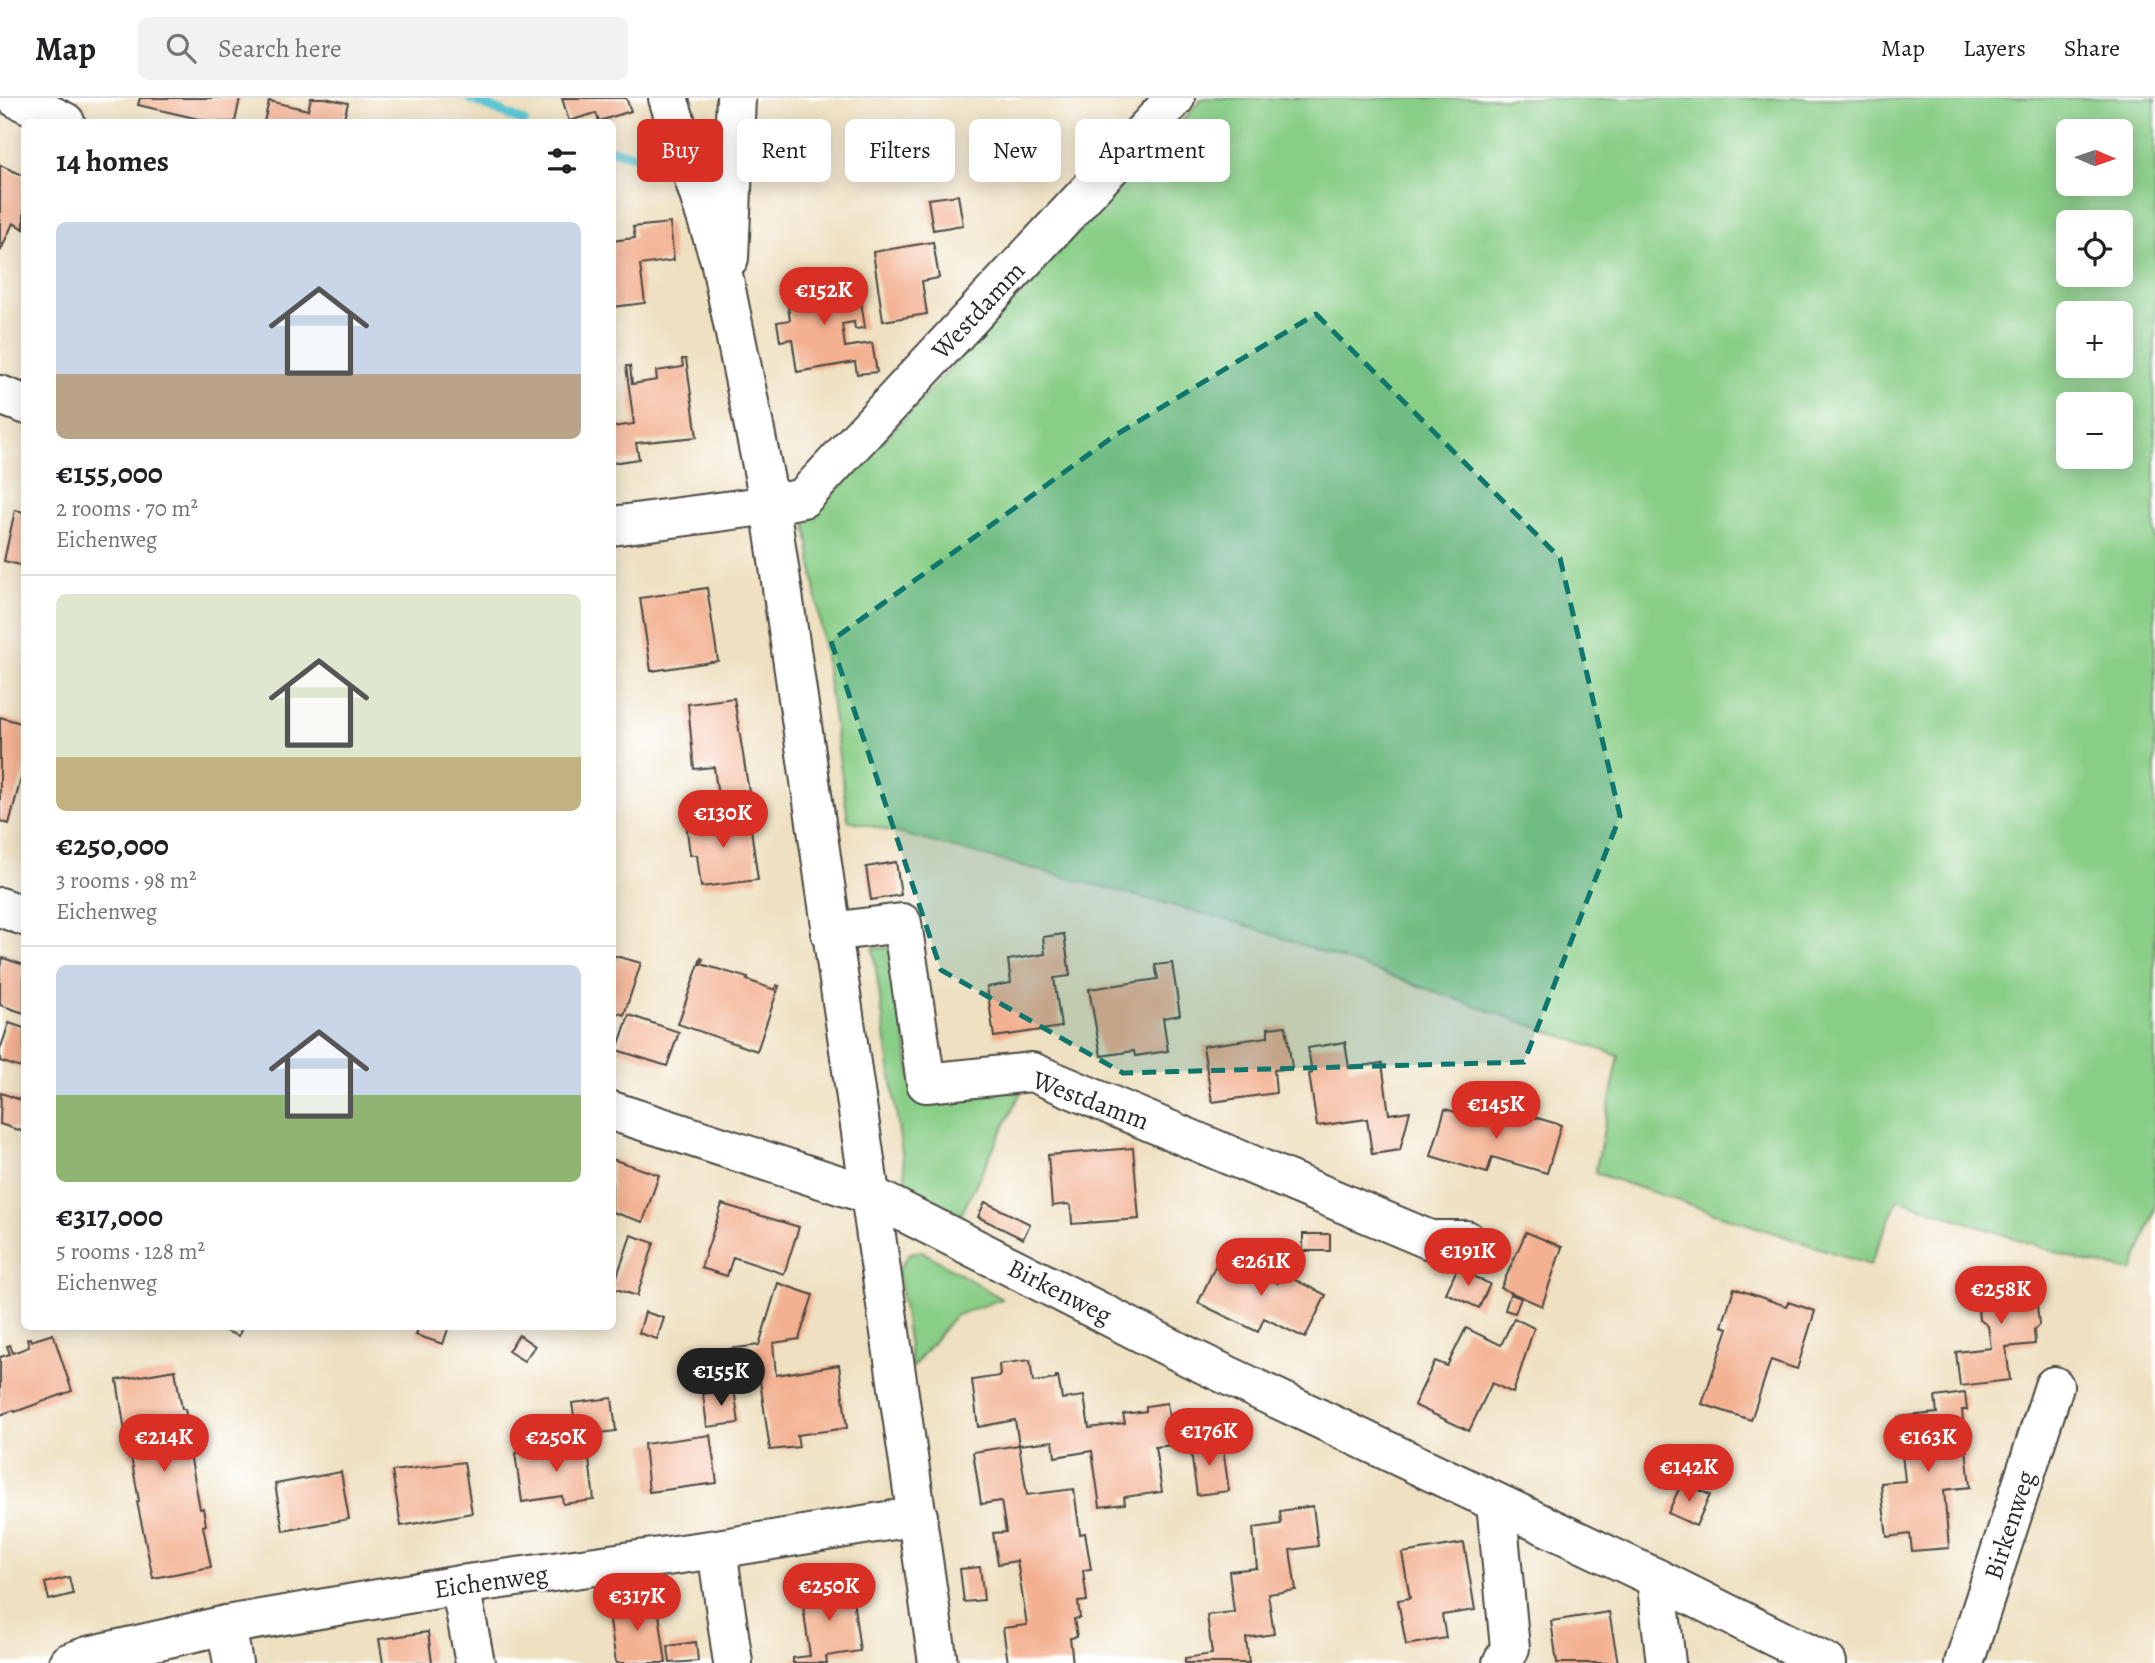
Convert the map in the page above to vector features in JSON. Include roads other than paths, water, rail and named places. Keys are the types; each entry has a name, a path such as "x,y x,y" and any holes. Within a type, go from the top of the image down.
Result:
{"street":[{"path":"16,98 59,119"},
{"path":"668,98 720,260 770,505 939,1663"},
{"path":"727,295 736,98"},
{"name":"Westdamm","path":"616,525 770,505 803,498 1175,98"},
{"path":"0,395 21,403"},
{"path":"0,908 21,915"},
{"name":"Westdamm","path":"831,932 902,923 926,1083 1032,1072 1430,1240 1466,1240"},
{"name":"Birkenweg","path":"616,1112 870,1195 1191,1358 1656,1578 1826,1663"},
{"name":"Birkenweg","path":"1964,1663 2054,1386"},
{"path":"1496,1503 1510,1648 1502,1663"},
{"name":"Eichenweg","path":"68,1663 88,1656 226,1625 460,1585 717,1549 918,1516"},
{"path":"717,1549 733,1663"},
{"path":"1656,1578 1666,1663"},
{"path":"460,1585 475,1663"},
{"path":"226,1625 233,1663"}],"waterway":[{"path":"469,98 517,119"},
{"path":"616,151 637,156"}]}
